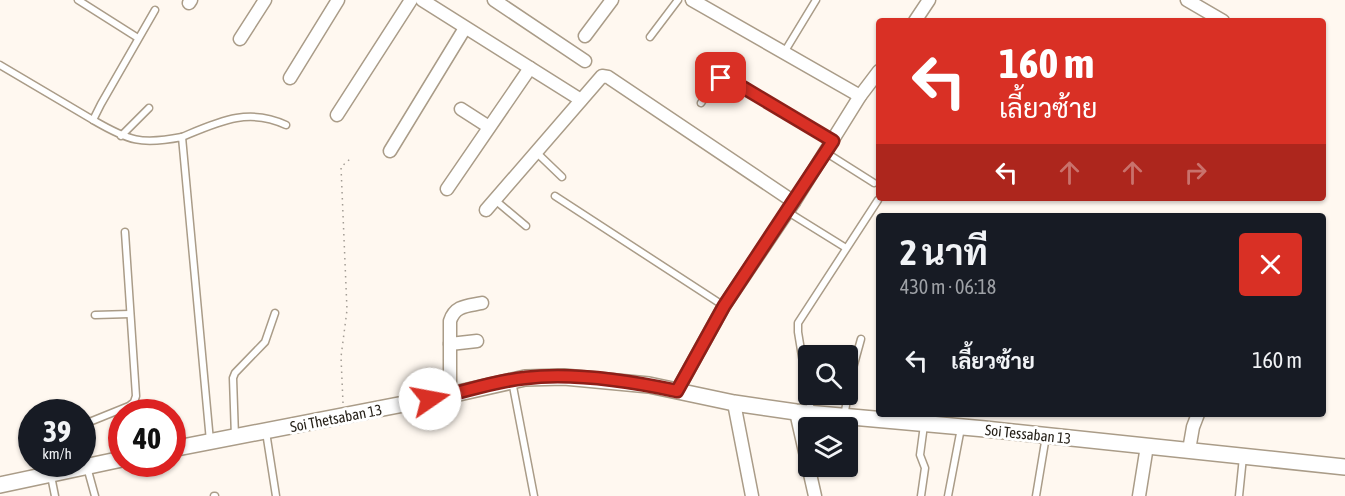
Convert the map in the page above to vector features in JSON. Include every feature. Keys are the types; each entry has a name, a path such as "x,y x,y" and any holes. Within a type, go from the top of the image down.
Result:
{"street":[{"path":"240,39 265,0"},
{"path":"290,78 338,0"},
{"path":"337,115 411,0"},
{"path":"422,0 580,100"},
{"path":"494,0 585,61"},
{"path":"585,36 612,0"},
{"path":"917,18 929,0"},
{"path":"1187,0 1218,18"},
{"path":"698,1 860,96"},
{"path":"390,152 465,28"},
{"path":"447,189 530,68"},
{"path":"677,391 724,306 876,75"},
{"path":"486,210 602,76 608,77 791,207"},
{"path":"461,109 489,127"},
{"path":"450,395 450,321 453,313 459,307 482,303"},
{"path":"450,344 477,341"},
{"name":"Soi Thetsaban 13","path":"186,446 450,395 525,378 564,377 649,385 677,391"},
{"name":"Soi Tessaban 13","path":"677,391 734,403 844,417"},
{"path":"734,403 752,496"},
{"path":"804,413 815,496"},
{"name":"Soi Tessaban 13","path":"858,417 896,418 924,424 1345,467"},
{"path":"1189,450 1197,417"},
{"path":"1138,496 1147,446"},
{"path":"0,485 41,477"}],"lane":[{"path":"78,0 138,38"},
{"path":"650,37 678,0"},
{"path":"785,51 816,0"},
{"path":"93,120 156,10"},
{"path":"0,65 121,136 141,141 153,142 182,137 233,118 246,116 262,116 286,125"},
{"path":"701,103 715,82 721,78 729,79 833,141"},
{"path":"121,136 149,108"},
{"path":"182,137 210,442"},
{"path":"536,152 562,177"},
{"path":"825,152 874,183"},
{"path":"555,196 724,306"},
{"path":"494,200 526,226"},
{"path":"804,413 798,323 877,201"},
{"path":"791,207 846,248"},
{"path":"96,419 134,402 136,396 125,232"},
{"path":"235,438 233,378 235,373 265,342 275,313"},
{"path":"95,315 130,314"},
{"path":"844,417 861,339"},
{"path":"512,380 534,496"},
{"path":"921,496 925,468 920,455 924,424"},
{"path":"948,496 961,427"},
{"path":"266,431 276,496"},
{"path":"1036,496 1046,436"},
{"path":"1239,496 1243,456"},
{"path":"51,477 55,496"},
{"path":"85,477 95,496"}],"path":[{"path":"343,416 341,357 347,310 341,166 350,159"}],"route":[{"path":"430,399 525,378 564,377 649,385 677,391 724,306 833,141 729,79 721,78"}]}
